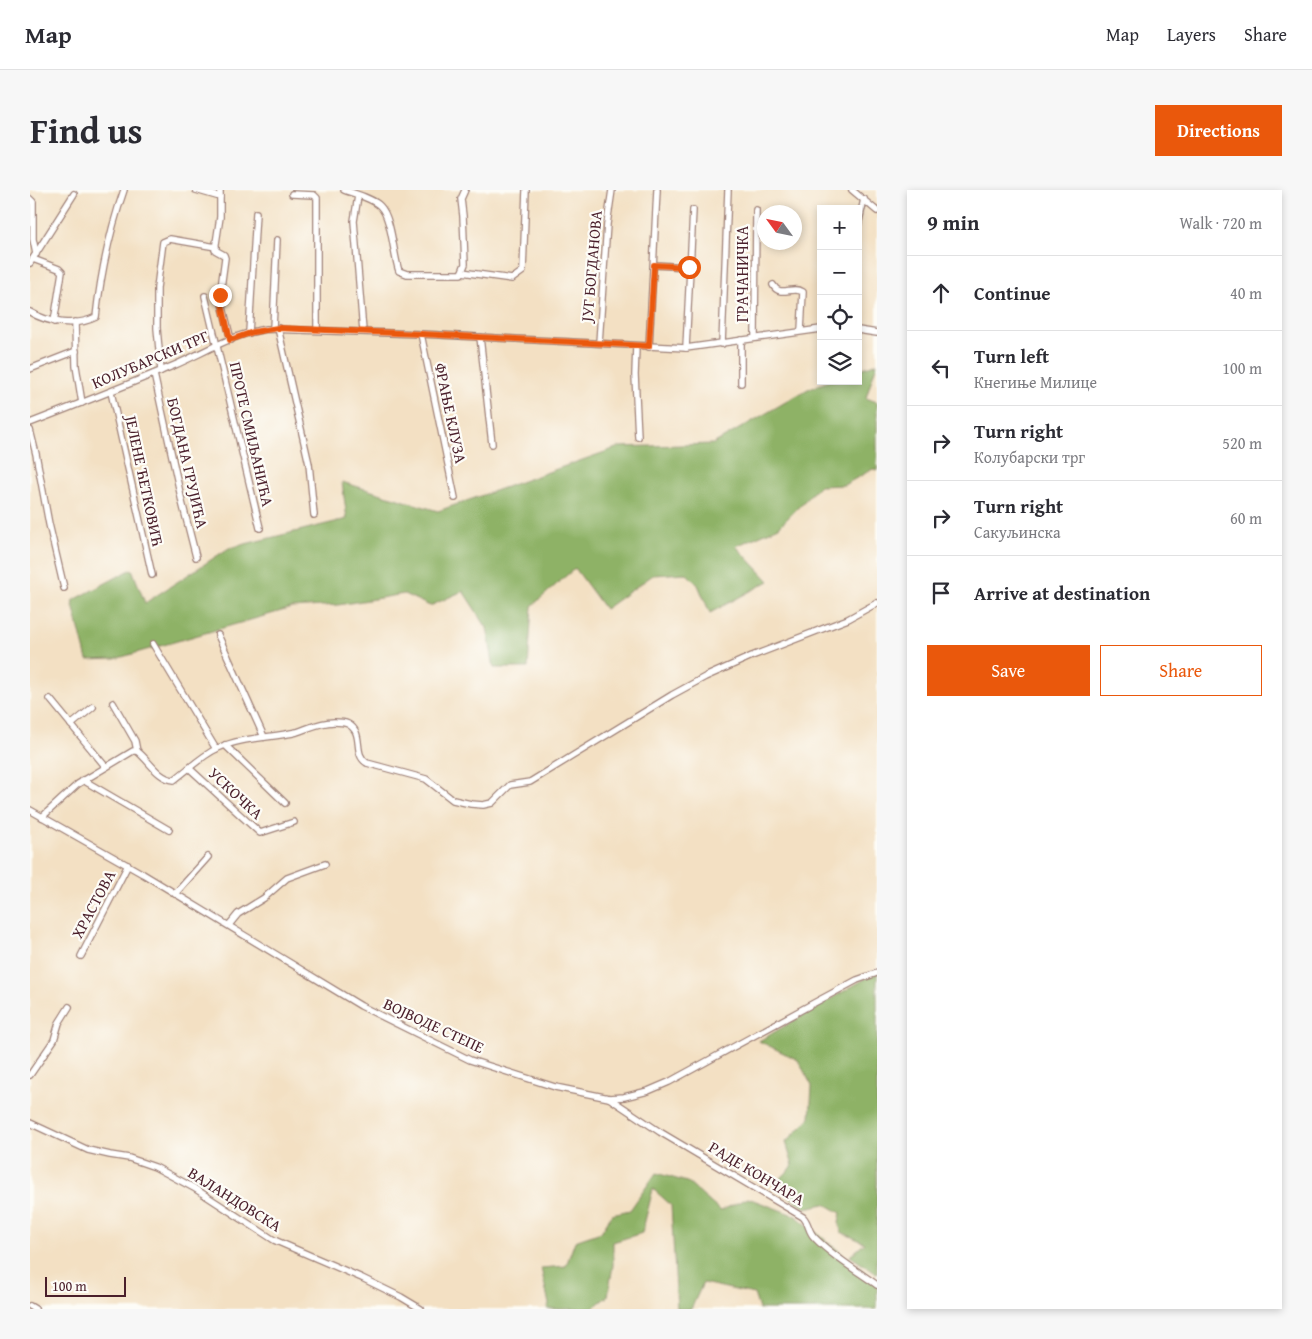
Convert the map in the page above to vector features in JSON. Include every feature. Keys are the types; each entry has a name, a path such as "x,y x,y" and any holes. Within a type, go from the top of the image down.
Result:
{"street":[{"path":"30,312 42,319 54,322 74,322 96,317 110,232 124,190"},
{"path":"196,190 220,193 221,206 216,250 224,255 225,258 220,295 230,340"},
{"path":"344,190 374,202 381,207 387,217 393,251 399,271 402,273 458,274 462,272 512,279 523,271 526,190"},
{"path":"462,272 464,269 465,252 461,199 465,190"},
{"name":"ЈУГ БОГДАНОВА","path":"599,343 607,224 612,190"},
{"path":"649,346 657,190"},
{"path":"722,344 728,190"},
{"path":"852,190 877,211"},
{"path":"33,259 74,194"},
{"path":"292,194 314,195 316,198 317,329"},
{"path":"358,196 354,221 363,331"},
{"path":"30,199 33,202 33,259"},
{"path":"862,208 864,199"},
{"path":"686,348 693,210"},
{"name":"ГРАЧАНИЧКА","path":"755,338 756,210"},
{"path":"249,333 256,212"},
{"path":"161,371 157,328 157,288 163,242 170,239 216,247"},
{"path":"277,240 275,328 309,464 314,515"},
{"path":"33,259 59,269 62,272 54,322"},
{"path":"654,265 689,267"},
{"path":"773,285 779,292 798,289 802,292 800,331"},
{"name":"ПРОТЕ СМИЉАНИЋА","path":"204,296 260,528"},
{"path":"74,322 76,366 82,403"},
{"name":"КОЛУБАРСКИ ТРГ","path":"30,423 111,392 230,340 249,333 275,328 686,348 817,329"},
{"path":"862,331 877,333"},
{"name":"ФРАЊЕ КЛУЗА","path":"421,334 455,498"},
{"path":"480,337 492,444"},
{"path":"741,340 741,383"},
{"path":"636,346 635,375 638,437"},
{"path":"30,369 76,351"},
{"name":"БОГДАНА ГРУЈИЋА","path":"154,374 196,557"},
{"name":"ЈЕЛЕНЕ ЋЕТКОВИЋ","path":"111,392 152,576"},
{"path":"30,430 64,588"},
{"path":"113,703 135,741 137,750 160,774 171,780 174,780 201,758 225,745 333,722 346,723 355,729 360,756 367,763 426,779 452,800 471,804 488,804 492,803 510,786 530,782 672,695 705,677 752,656 848,619 877,603"},
{"path":"218,635 264,737"},
{"path":"154,644 216,749"},
{"path":"50,699 104,766"},
{"path":"71,725 93,707"},
{"path":"225,745 285,803"},
{"path":"42,817 83,780 104,766 137,750"},
{"name":"УСКОЧКА","path":"189,768 260,834 294,822"},
{"path":"83,780 169,830"},
{"name":"ВОЈВОДЕ СТЕПЕ","path":"30,810 128,865 361,1006 470,1060 555,1087 609,1098 624,1097 648,1091 669,1082 822,998 857,980 877,973"},
{"path":"175,894 208,857"},
{"path":"228,925 238,914 264,898 287,878 325,864"},
{"name":"ХРАСТОВА","path":"81,956 128,865"},
{"path":"30,1074 54,1040 59,1023 69,1007"},
{"name":"РАДЕ КОНЧАРА","path":"609,1098 660,1132 803,1216 807,1221 812,1236 841,1260 877,1285"},
{"name":"ВАЛАНДОВСКА","path":"30,1123 88,1150 130,1158 155,1167 194,1188 274,1240 362,1278 421,1309"},
{"path":"30,1306 35,1309"}],"green space":[{"path":"877,363 866,398 877,402 877,470 873,469 844,485 819,486 779,527 736,546 769,581 710,613 698,585 686,573 653,575 605,609 575,568 532,606 528,668 494,668 487,628 463,591 430,606 404,594 338,605 292,608 115,659 87,660 72,601 132,569 145,603 229,548 347,519 342,482 438,511 619,447 713,444 808,389 818,385 862,385 862,369"},
{"path":"877,973 877,1274 850,1256 865,1243 841,1232 839,1222 841,1213 825,1204 805,1208 774,1185 793,1166 786,1142 810,1118 812,1086 798,1060 759,1041"},
{"path":"656,1173 687,1182 720,1211 748,1198 796,1216 877,1282 877,1309 759,1309 754,1294 703,1283 691,1309 677,1309 671,1205 653,1189 642,1233 613,1242 613,1265 608,1296 591,1309 547,1309 549,1304 541,1268 566,1266 575,1241 601,1232 612,1214 630,1210"}],"route":[{"path":"220,295 230,340 253,332 278,328 649,346 654,265 689,267"}]}
